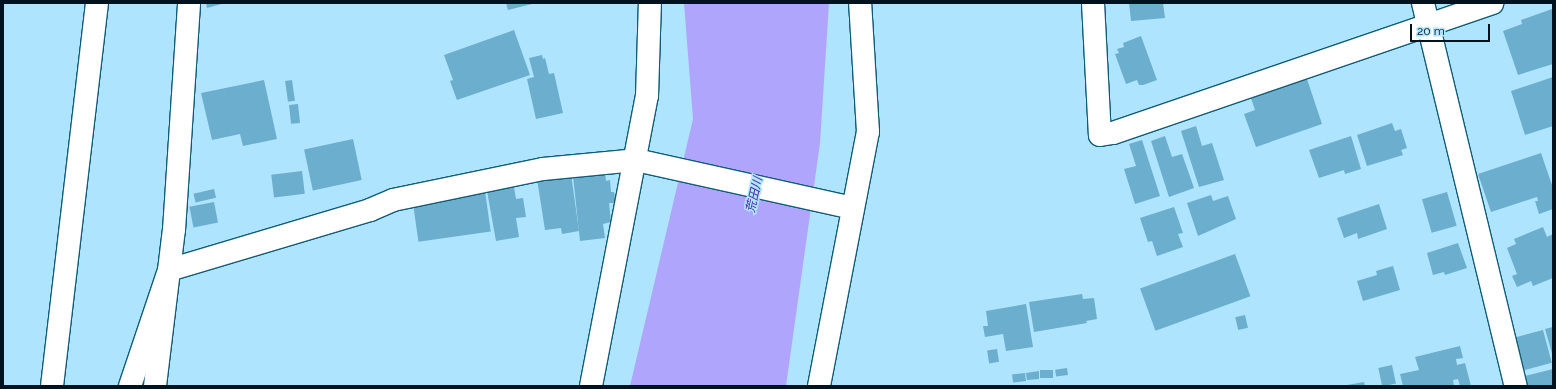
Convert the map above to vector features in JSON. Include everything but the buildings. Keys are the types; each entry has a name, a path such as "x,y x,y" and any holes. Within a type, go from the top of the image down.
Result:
{"street":[{"path":"52,386 97,3"},
{"path":"155,386 174,230 189,3"},
{"path":"638,3 650,24"},
{"path":"591,386 644,163 650,3"},
{"path":"819,386 845,207 868,132 860,3"},
{"path":"1093,3 1100,135 1113,133 1426,13 1492,3"},
{"path":"1426,13 1516,386"},
{"path":"169,270 370,210 393,200 543,169 644,163 845,207"},
{"path":"130,386 169,270"}],"water":[{"name":"荒田川","path":"684,3 829,3 820,143 786,386 630,386 693,119"}]}
